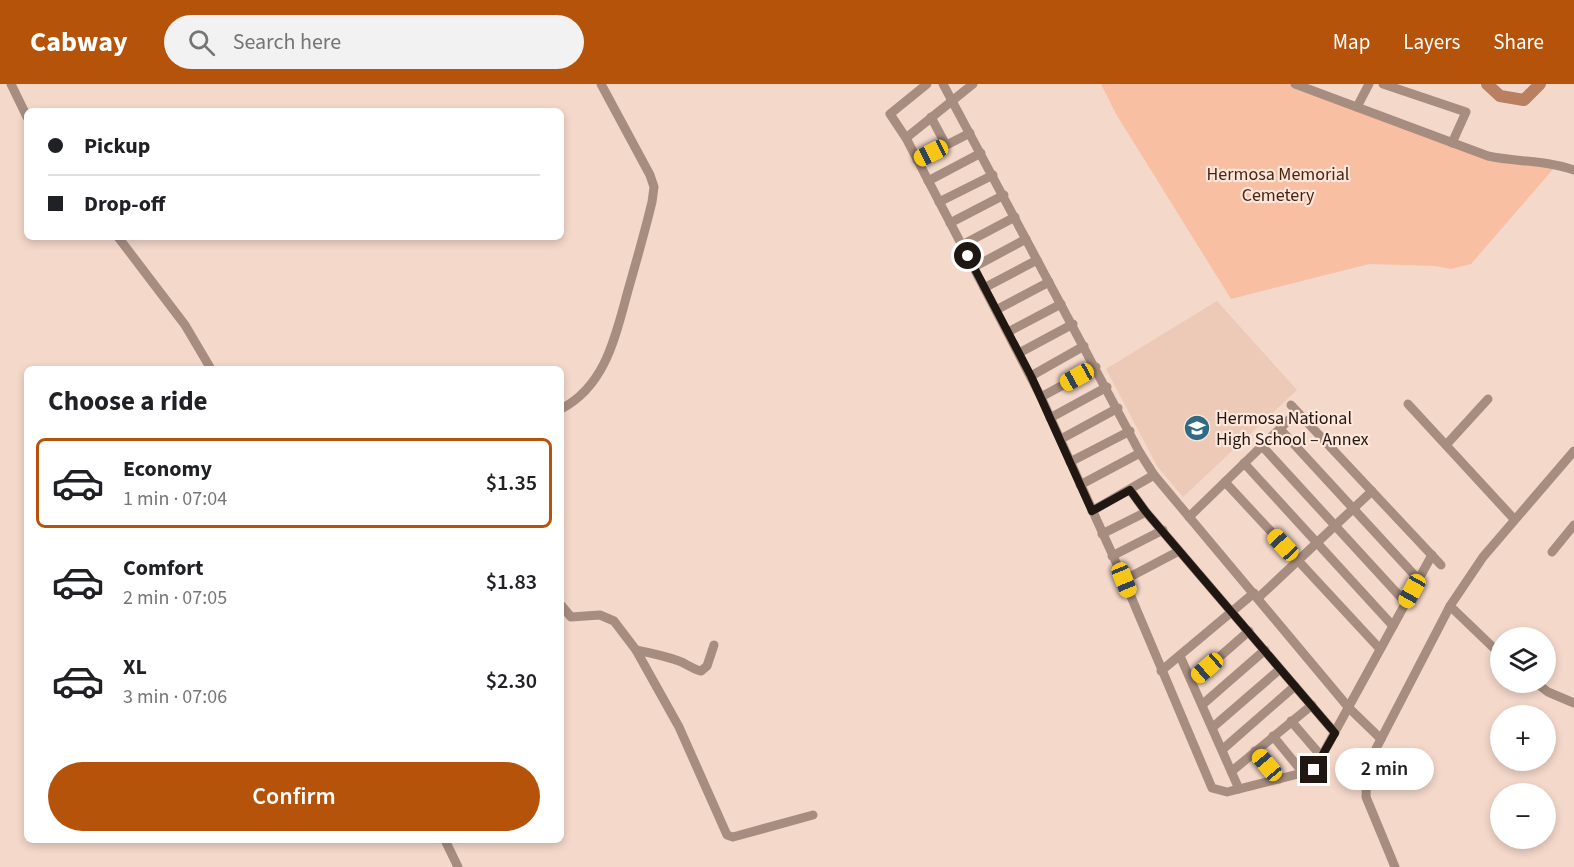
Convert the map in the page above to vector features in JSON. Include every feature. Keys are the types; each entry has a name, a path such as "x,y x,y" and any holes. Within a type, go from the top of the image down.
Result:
{"street":[{"path":"11,84 24,111"},
{"path":"564,407 574,402 594,381 611,352 652,202 654,187 650,175 601,84"},
{"path":"927,84 890,114 906,138 1031,376 1124,580 1212,788 1227,792 1314,770 1432,555"},
{"path":"943,84 1107,387 1140,453 1154,475 1349,708 1381,740"},
{"path":"906,138 973,84"},
{"path":"1294,84 1488,156 1557,164 1574,170"},
{"path":"1357,107 1369,84"},
{"path":"1383,84 1466,111 1452,143"},
{"path":"931,117 945,146"},
{"path":"917,160 970,133"},
{"path":"928,181 981,153"},
{"path":"939,202 993,175"},
{"path":"950,224 1004,195"},
{"path":"962,245 1015,217"},
{"path":"974,267 1026,239"},
{"path":"120,240 184,325 209,366"},
{"path":"984,288 1037,260"},
{"path":"996,310 1050,282"},
{"path":"1008,332 1061,304"},
{"path":"1018,353 1072,324"},
{"path":"1031,376 1084,346"},
{"path":"1041,397 1096,367"},
{"path":"1050,418 1107,387"},
{"path":"1446,444 1488,399"},
{"path":"1408,404 1514,519"},
{"path":"1060,439 1118,408"},
{"path":"1189,517 1280,429 1294,408 1441,565"},
{"path":"1280,429 1418,579"},
{"path":"1070,462 1130,431"},
{"path":"1262,446 1406,603"},
{"path":"1395,867 1366,797 1367,766 1450,606 1483,557 1574,451"},
{"path":"1080,485 1140,453"},
{"path":"1244,464 1393,626"},
{"path":"1092,511 1154,475"},
{"path":"1225,482 1380,649"},
{"path":"1130,490 1146,512 1335,733"},
{"path":"1161,671 1298,560 1372,491"},
{"path":"1102,534 1146,512"},
{"path":"1552,552 1574,525"},
{"path":"1112,556 1163,530"},
{"path":"1124,580 1179,550"},
{"path":"1450,606 1490,644"},
{"path":"564,609 571,617 600,615 614,621 636,650 679,727 727,835 732,837 813,815"},
{"path":"1193,681 1249,631"},
{"path":"636,650 673,659 693,670 701,671 707,666 714,645"},
{"path":"1203,704 1265,650"},
{"path":"1180,656 1239,789"},
{"path":"1213,727 1280,669"},
{"path":"1223,749 1295,686"},
{"path":"1550,693 1574,704"},
{"path":"1232,771 1312,705"},
{"path":"1291,721 1322,757"},
{"path":"1273,736 1304,774"},
{"path":"1255,751 1279,779"},
{"path":"446,843 458,867"}],"shaded area":[{"name":"Hermosa National High School – Annex","path":"1217,301 1297,390 1183,497 1157,466 1106,369"}],"green space":[{"name":"Hermosa Memorial Cemetery","path":"1101,84 1302,84 1489,159 1555,167 1471,264 1451,269 1435,266 1369,264 1231,299 1116,114"}],"waterway":[{"path":"1487,84 1500,96 1524,100 1540,84"}],"place":[{"name":"Hermosa National High School – Annex","path":"1197,428"}],"route":[{"path":"968,256 1031,376 1092,511 1130,490 1146,512 1335,733 1314,770"}]}
